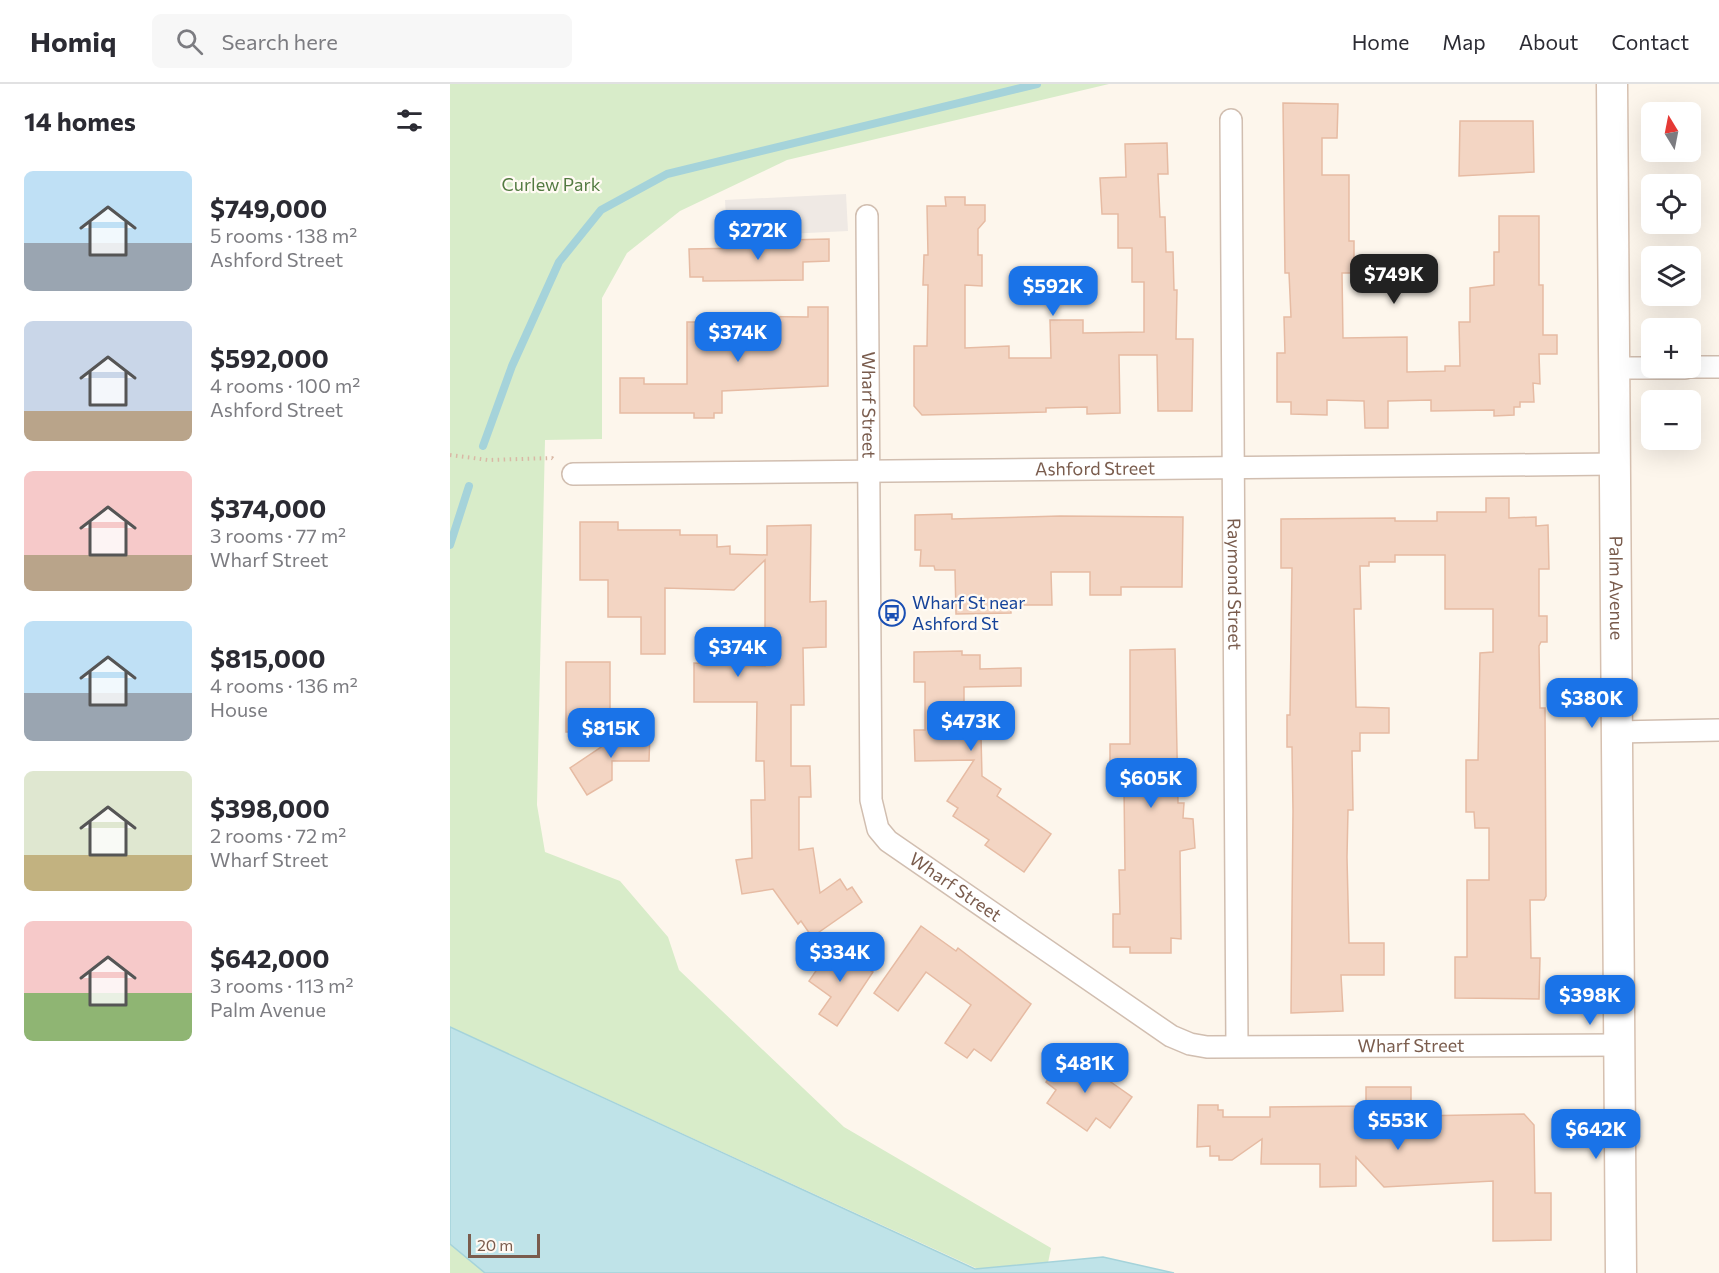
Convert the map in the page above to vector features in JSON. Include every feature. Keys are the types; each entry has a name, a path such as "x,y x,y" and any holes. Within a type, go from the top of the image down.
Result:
{"street":[{"name":"Palm Avenue","path":"1612,84 1616,368 1618,1045 1622,1273"},
{"name":"Raymond Street","path":"1231,120 1237,1046"},
{"name":"Wharf Street","path":"867,216 871,800 878,829 888,841 1171,1036 1190,1044 1207,1047 1618,1045"},
{"path":"1701,368 1719,367"},
{"path":"1616,368 1641,368"},
{"name":"Ashford Street","path":"573,474 1616,464"},
{"path":"1616,732 1719,730"}],"path":[{"path":"450,456 488,460 552,458 573,474"}],"shaded area":[{"path":"846,194 848,231 727,237 725,200"}],"green space":[{"name":"Curlew Park","path":"450,84 1109,84 787,160 680,211 627,253 602,298 602,439 545,440 537,805 545,852 620,881 668,937 679,970 844,1127 1051,1248 1048,1263 978,1269 450,1027"},
{"path":"450,1244 485,1273 450,1273"}],"water":[{"path":"450,1027 975,1269 1103,1257 1174,1273 485,1273 450,1244"}],"building":[{"path":"1283,103 1338,104 1337,138 1322,138 1322,175 1349,175 1349,241 1354,241 1354,273 1342,273 1343,338 1407,337 1407,372 1445,371 1445,366 1460,366 1459,322 1470,322 1470,288 1494,285 1494,252 1499,252 1499,216 1539,216 1539,285 1543,285 1543,335 1557,335 1557,354 1539,354 1540,384 1533,383 1534,402 1520,402 1520,407 1514,407 1514,415 1494,416 1494,410 1431,411 1431,400 1388,401 1388,428 1365,428 1364,401 1327,400 1327,415 1291,414 1291,402 1277,402 1277,353 1285,353 1284,317 1291,317 1289,273 1285,273"},
{"path":"1460,121 1533,121 1534,172 1459,176"},
{"path":"1167,143 1168,174 1158,174 1160,217 1165,217 1166,252 1173,252 1174,290 1177,290 1176,339 1193,339 1192,411 1158,411 1157,355 1119,355 1120,413 1087,414 1087,407 1046,408 1046,412 922,415 914,406 914,346 927,346 928,285 923,285 924,255 928,255 927,206 946,206 945,197 965,197 965,205 985,205 985,221 978,229 978,255 982,255 982,286 965,285 965,348 1009,346 1009,358 1051,358 1050,320 1083,320 1083,333 1144,332 1144,282 1132,282 1132,248 1118,248 1118,214 1102,214 1100,178 1126,177 1125,144"},
{"path":"829,239 829,261 803,262 803,280 703,281 703,277 690,277 689,249 746,248 746,241"},
{"path":"808,307 828,307 828,386 722,391 722,413 714,413 714,418 694,418 694,413 620,413 620,378 644,378 644,384 687,384 687,322 703,322 703,316 808,317"},
{"path":"1486,498 1509,498 1509,518 1536,517 1536,526 1548,525 1549,569 1539,569 1539,616 1547,616 1547,642 1541,642 1539,646 1540,708 1545,708 1546,896 1544,900 1530,900 1531,958 1540,958 1539,999 1455,998 1455,957 1467,957 1467,880 1489,880 1489,828 1475,828 1474,812 1466,812 1466,760 1478,760 1480,653 1493,652 1493,609 1445,609 1445,555 1395,555 1395,562 1369,562 1369,566 1360,566 1361,609 1354,609 1356,707 1389,708 1389,733 1360,733 1360,751 1352,751 1353,810 1348,810 1349,943 1384,943 1384,975 1341,975 1343,1011 1291,1013 1293,811 1292,747 1287,747 1287,715 1290,715 1292,568 1281,568 1281,519 1395,518 1395,521 1437,521 1437,512 1486,512"},
{"path":"952,514 952,519 1060,516 1183,517 1182,587 1121,587 1121,595 1090,595 1090,572 1051,572 1052,605 1011,605 1011,613 956,614 955,570 935,570 934,566 920,566 921,550 915,550 915,515"},
{"path":"580,522 618,522 618,530 680,530 680,535 717,535 717,547 730,546 730,554 767,555 767,526 811,525 810,602 826,601 826,647 803,648 804,705 791,705 791,766 810,766 811,797 799,797 799,850 813,848 820,893 840,879 847,890 852,887 862,902 812,937 801,921 798,924 773,889 742,894 736,860 752,858 751,800 765,800 764,761 756,761 757,702 694,702 694,663 765,666 765,560 734,590 665,588 665,654 641,654 641,617 608,617 608,580 580,580"},
{"path":"1175,649 1178,803 1184,803 1183,818 1193,819 1195,848 1180,851 1181,939 1171,938 1171,953 1130,953 1130,947 1113,947 1113,914 1120,914 1119,870 1125,870 1124,788 1110,788 1110,744 1130,744 1130,650"},
{"path":"962,651 962,655 980,655 980,669 1021,668 1021,686 964,687 964,729 972,729 972,737 981,737 982,776 1001,789 997,796 1051,834 1024,872 985,845 989,840 953,816 958,808 947,801 974,760 915,761 914,730 925,730 925,682 914,682 914,652"},
{"path":"566,662 610,662 610,732 566,732"},
{"path":"625,731 650,731 649,761 612,761 612,780 587,795 570,768"},
{"path":"921,926 956,951 958,948 1031,1004 991,1061 974,1049 967,1058 945,1043 971,1005 926,972 898,1011 874,993"},
{"path":"833,946 873,972 837,1026 819,1014 831,997 809,981"},
{"path":"1068,1052 1132,1097 1110,1128 1096,1118 1087,1131 1047,1103 1056,1090 1046,1082"},
{"path":"1366,1087 1411,1087 1411,1109 1415,1109 1415,1116 1524,1114 1534,1125 1535,1193 1551,1193 1551,1240 1493,1241 1493,1181 1384,1187 1356,1157 1356,1186 1320,1187 1320,1164 1261,1164 1262,1139 1232,1160 1219,1160 1219,1156 1210,1156 1210,1146 1197,1147 1198,1105 1218,1105 1218,1110 1223,1110 1223,1117 1270,1117 1270,1107 1366,1106"}],"waterway":[{"path":"483,446 512,366 559,262 601,210 667,174 1037,84"},
{"path":"450,545 469,486"}],"place":[{"name":"Wharf St near Ashford St","path":"892,613"}]}
